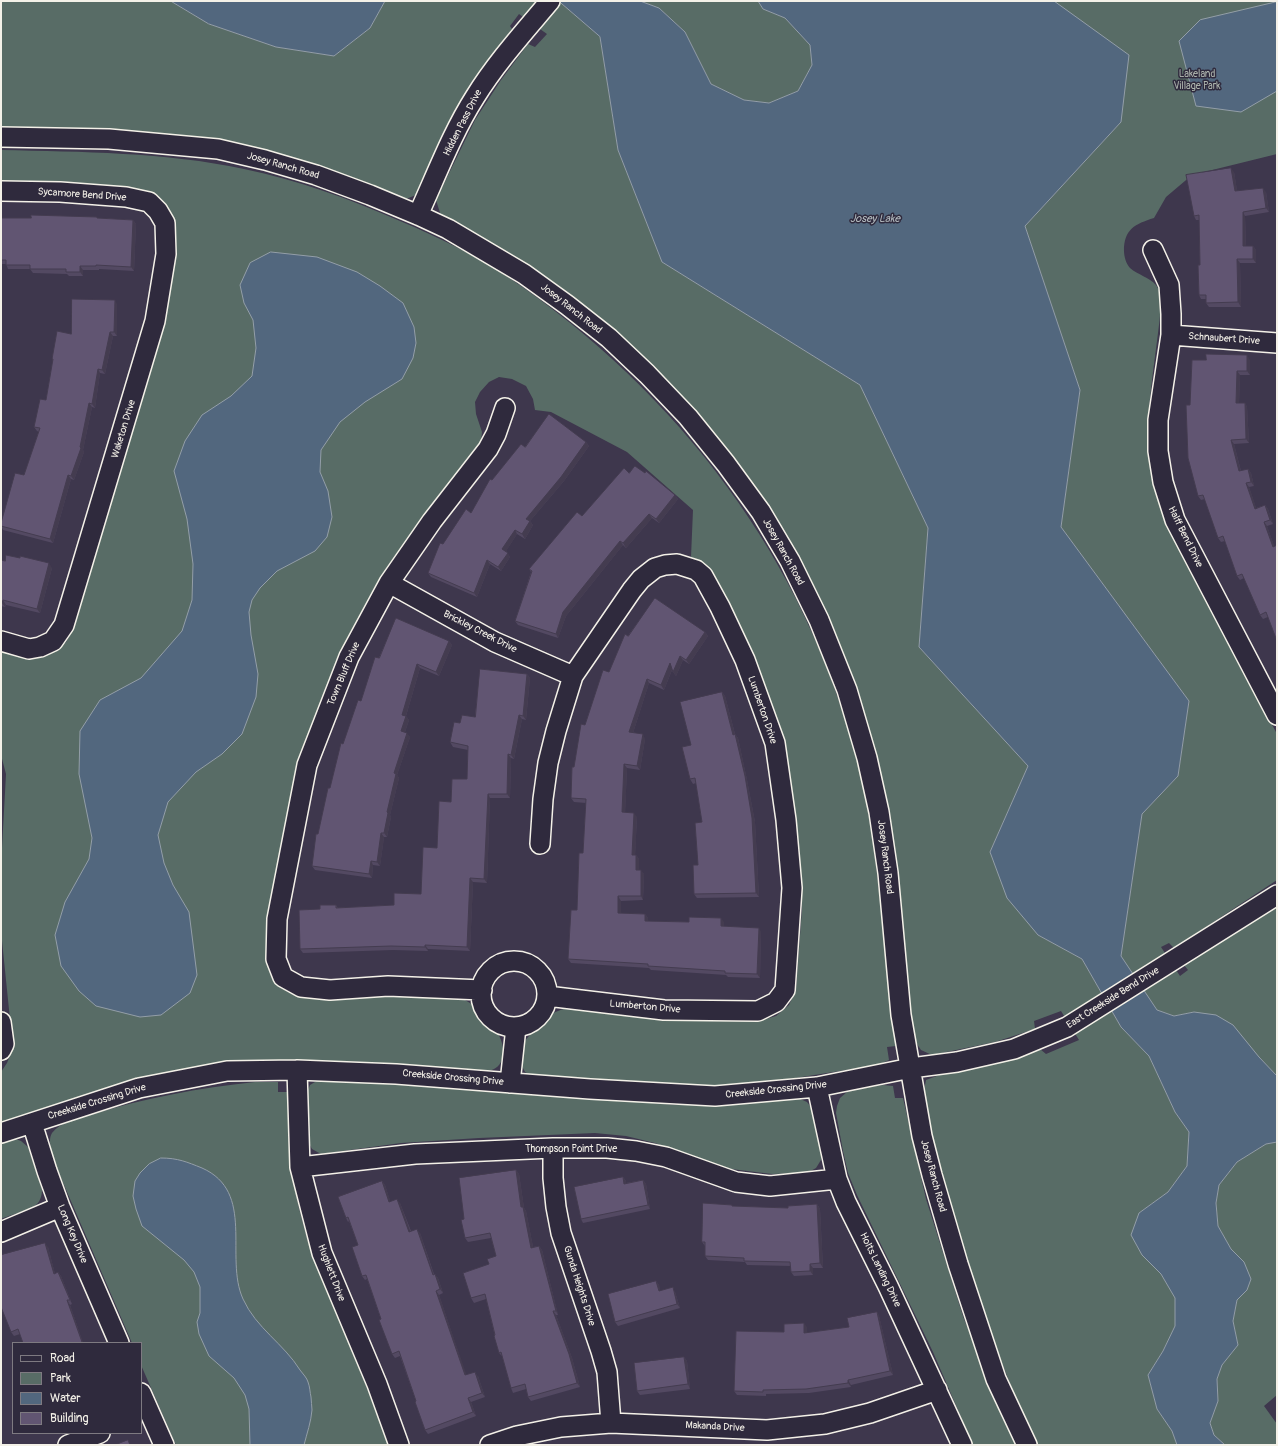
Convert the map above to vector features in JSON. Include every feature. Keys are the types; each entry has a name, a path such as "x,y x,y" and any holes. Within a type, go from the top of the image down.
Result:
{"street":[{"name":"Hidden Pass Drive","path":"418,215 458,127 474,98 489,75 550,1"},
{"name":"Josey Ranch Road","path":"1,137 109,139 218,149 265,160 316,175 418,215 448,229 524,274 567,304 608,338 647,374 688,417 726,464 761,512 790,561 819,620 847,690 867,758 879,812 888,873 901,1015 922,1136 958,1264 996,1379 1027,1445"},
{"name":"Sycamore Bend Drive","path":"1,191 60,192 126,197 149,202 158,211"},
{"name":"Waketon Drive","path":"1,641 29,649 40,647 53,641 64,625 155,321 166,254 165,223 158,211"},
{"name":"Halff Bend Drive","path":"1153,250 1169,285 1171,314 1171,335 1161,399 1158,438 1160,467 1168,500 1175,520 1277,714"},
{"name":"Schnaubert Drive","path":"1171,335 1277,343"},
{"name":"Town Bluff Drive","path":"482,990 388,986 330,990 301,987 283,977 276,959 277,919 307,765 349,657 389,583 432,521 488,449 496,434 505,408"},
{"name":"Lumberton Drive","path":"540,844 543,799 548,763 573,676 632,590 655,568 677,564 696,570 703,576 720,607 745,660 775,743 786,820 792,888 788,966 785,990 776,1002 758,1011 664,1010 547,996"},
{"name":"Brickley Creek Drive","path":"389,583 495,642 573,676"},
{"name":"East Creekside Bend Drive","path":"910,1068 956,1062 1014,1049 1068,1027 1277,895"},
{"path":"512,961 523,962 533,966 541,974 546,984 547,996 545,1005 540,1014 534,1020 516,1026 505,1025 494,1020 487,1012 482,1001 482,990 485,979 492,970 501,963 512,961"},
{"path":"1,1022 4,1044 1,1050"},
{"path":"510,1083 516,1026"},
{"name":"Creekside Crossing Drive","path":"1,1133 139,1088 227,1071 297,1070 396,1074 590,1089 715,1096 817,1088 910,1068"},
{"name":"Hughlett Drive","path":"297,1070 300,1167 322,1253 377,1384 399,1445"},
{"name":"Holts Landing Drive","path":"817,1088 838,1180 846,1202 888,1286 962,1445"},
{"name":"Long Key Drive","path":"32,1123 60,1207 119,1342"},
{"name":"Thompson Point Drive","path":"300,1167 415,1154 553,1148 607,1148 636,1151 666,1157 736,1182 770,1186 838,1180"},
{"name":"Gunda Heights Drive","path":"553,1148 556,1207 562,1233 607,1372 611,1423"},
{"path":"1,1232 60,1207"},
{"name":"Makanda Drive","path":"490,1445 517,1436 561,1427 611,1423 767,1437 870,1413 937,1390"},
{"path":"142,1398 145,1414 164,1445"},
{"path":"68,1445 97,1434"}],"green space":[{"path":"1,1 171,1 209,24 276,47 334,56 370,28 385,1 559,1 600,37 618,150 662,262 860,385 928,528 919,647 1028,766 990,852 1038,935 1082,959 1121,1027 1149,1056 1175,1112 1189,1132 1187,1166 1168,1192 1139,1213 1142,1255 1161,1274 1175,1297 1175,1326 1163,1351 1148,1375 1157,1409 1172,1431 1177,1445 1038,1445 1015,1396 981,1310 954,1231 923,1095 926,1080 942,1074 1004,1061 1040,1049 1046,1054 1079,1040 1061,1011 1034,1021 1035,1029 995,1042 932,1055 921,1050 913,1038 856,688 697,413 646,360 584,306 521,260 441,216 436,200 475,120 501,80 528,44 535,47 547,34 519,14 510,26 512,29 462,100 422,188 416,195 406,199 303,163 1,129"},
{"path":"640,1 758,1 763,9 785,18 810,45 812,65 798,91 769,103 744,100 711,84 685,32 659,8"},
{"name":"Lakeland Village Park","path":"979,1 1277,1 1277,154 1192,175 1166,197 1154,218 1136,225 1128,232 1124,255 1130,268 1153,282 1158,288 1160,295 1161,306 1148,422 1148,450 1151,472 1160,505 1168,527 1277,734 1277,880 1174,948 1169,943 1161,947 1180,976 1188,970 1184,965 1277,903 1277,1076 1259,1057 1194,1012 1174,1016 1157,1010 1121,956 1142,814 1178,776 1189,701 1061,527 1080,390 1025,226 1121,122"},
{"path":"1,150 123,154 184,159 214,163 264,173 304,184 381,213 428,233 495,269 570,323 628,373 680,428 728,487 769,550 805,617 834,687 862,780 872,839 896,1046 887,1047 889,1060 878,1065 751,1085 696,1087 534,1077 525,1072 521,1064 523,1043 535,1029 553,1013 563,1009 577,1008 759,1021 776,1016 789,1005 796,989 802,909 799,846 792,788 780,738 705,566 691,557 693,510 627,452 551,412 535,410 533,399 526,386 512,379 499,377 489,382 480,392 475,402 476,414 482,432 481,442 476,451 441,493 408,540 312,733 277,982 286,991 298,997 314,999 395,994 465,1000 479,1010 494,1026 502,1044 503,1053 501,1062 494,1069 483,1072 364,1062 254,1062 1,1123 1,1072 11,1053 12,1039 1,931 1,866 6,774 1,755 1,651 26,658 42,656 55,651 66,642 74,628 146,385 156,345 167,214 1,185"},
{"path":"320,1079 387,1082 677,1105 718,1105 798,1098 807,1102 813,1110 821,1152 821,1160 816,1168 807,1173 772,1174 731,1169 700,1160 655,1143 626,1136 595,1133 401,1143 321,1154 312,1149 306,1138 306,1095 310,1085"},
{"path":"255,1082 278,1082 278,1092 288,1092 290,1099 289,1140 292,1174 308,1242 390,1445 176,1445 142,1367 142,1342 132,1342 58,1171 50,1147 50,1137 55,1129 64,1124 110,1109 151,1099 213,1087"},
{"path":"883,1085 893,1086 895,1098 903,1098 926,1199 964,1319 1017,1445 973,1445 933,1352 857,1195 848,1173 836,1113 840,1098 847,1092 856,1089"},
{"path":"13,1138 21,1141 28,1147 42,1193 39,1201 34,1206 1,1219 1,1142"},
{"path":"1277,1142 1277,1395 1264,1406 1277,1424 1277,1445 1225,1445 1214,1435 1210,1423 1218,1401 1217,1379 1222,1365 1238,1345 1233,1321 1237,1300 1247,1290 1244,1262 1231,1249 1218,1226 1216,1203 1219,1185 1237,1162 1266,1144"}],"water":[{"path":"171,1 385,1 370,28 334,56 276,47 209,24"},
{"name":"Josey Lake","path":"559,1 640,1 659,8 685,32 711,84 744,100 769,103 798,91 812,65 810,45 785,18 763,9 758,1 1054,1 1129,55 1121,122 1025,226 1080,390 1061,527 1189,701 1178,776 1142,814 1121,956 1157,1010 1174,1016 1194,1012 1216,1015 1233,1025 1259,1057 1277,1076 1277,1142 1266,1144 1237,1162 1219,1185 1216,1203 1218,1226 1231,1249 1244,1262 1251,1279 1247,1290 1237,1300 1233,1321 1238,1345 1222,1365 1217,1379 1218,1401 1210,1423 1214,1435 1225,1445 1177,1445 1172,1431 1157,1409 1148,1375 1163,1351 1175,1326 1175,1298 1161,1274 1142,1255 1131,1235 1139,1213 1168,1192 1187,1166 1189,1132 1175,1112 1149,1056 1121,1027 1082,959 1038,935 1007,898 990,852 1028,766 919,647 928,528 860,385 662,262 618,150 600,37"},
{"path":"1277,2 1277,91 1241,112 1196,106 1179,41 1200,20"},
{"path":"271,252 317,257 357,272 380,286 403,303 414,327 416,343 413,358 402,379 365,402 340,422 321,450 320,472 328,491 332,517 327,537 315,551 277,571 260,588 252,600 249,612 251,635 258,674 256,697 242,734 222,754 196,772 168,802 158,835 164,863 173,885 189,912 197,975 190,993 161,1015 140,1017 96,1006 79,991 61,966 55,935 65,902 89,859 92,838 79,774 80,731 100,700 141,678 182,631 192,600 193,564 187,519 174,471 185,441 202,415 231,396 252,376 256,348 253,320 244,303 240,285 250,263"},
{"path":"161,1158 187,1162 202,1168 218,1179 229,1193 234,1209 236,1227 236,1264 238,1282 243,1299 255,1319 286,1352 309,1384 312,1410 304,1445 250,1445 249,1409 245,1395 234,1378 209,1356 199,1334 197,1322 200,1313 200,1287 194,1272 184,1260 142,1226 136,1209 133,1196 135,1181 140,1173 149,1164"}],"building":[{"path":"1231,168 1235,191 1263,188 1266,208 1243,212 1243,246 1253,246 1253,259 1237,259 1238,302 1206,303 1206,295 1199,295 1199,215 1194,216 1186,175"},
{"path":"31,215 97,217 133,220 131,267 96,265 80,266 80,272 66,272 66,269 30,269 30,265 6,265 6,260 1,260 1,218 31,218"},
{"path":"72,299 115,300 114,332 110,332 102,370 98,369 92,404 89,403 81,448 71,476 68,475 50,539 1,526 1,523 15,473 24,475 40,428 34,427 40,399 46,400 57,331 71,334"},
{"path":"1206,354 1247,355 1247,371 1237,371 1236,403 1245,403 1246,439 1231,440 1239,471 1248,469 1251,482 1246,483 1255,509 1265,505 1270,520 1264,522 1273,547 1277,545 1277,641 1266,612 1260,615 1242,574 1237,576 1223,536 1218,538 1203,495 1198,496 1188,458 1186,405 1190,405 1192,360 1206,360"},
{"path":"549,414 586,442 561,477 526,519 530,521 522,534 515,530 502,549 508,553 498,567 487,560 474,593 428,573 440,543 443,544 466,509 471,513 490,479 492,480 521,444 525,447"},
{"path":"635,466 645,473 646,471 675,495 656,519 649,514 623,543 620,541 563,612 556,634 515,621 532,571 529,569 577,512 582,516 624,468 629,473"},
{"path":"6,555 20,558 20,556 49,563 37,609 3,600 2,603 1,602 1,560 5,561"},
{"path":"655,598 705,632 686,660 680,656 673,672 670,663 661,685 647,679 629,732 643,734 637,766 624,764 622,812 634,813 632,855 636,855 636,870 641,870 641,896 618,896 618,913 645,914 645,921 689,922 689,917 721,918 721,926 759,928 757,974 725,973 725,971 648,966 648,964 568,959 571,910 577,910 579,853 583,853 586,799 571,798 572,767 574,767 581,724 585,725 603,670 609,672 625,634 628,636"},
{"path":"396,618 449,641 436,672 417,664 402,715 406,716 401,731 407,733 394,773 396,774 387,812 384,833 381,833 377,862 371,861 369,874 312,866 316,834 318,834 328,788 330,788 341,743 343,744 358,700 361,701 375,657 379,658"},
{"path":"480,669 527,674 523,716 519,715 511,755 508,754 507,794 488,794 484,879 470,878 467,947 425,945 425,947 391,946 300,949 299,910 320,909 320,905 336,905 336,908 394,905 394,893 421,894 423,847 437,848 439,801 451,802 452,779 467,779 468,746 450,742 454,722 460,723 462,715 475,717"},
{"path":"722,692 733,735 735,734 745,776 752,818 756,893 694,894 693,865 698,865 695,823 702,822 695,778 690,779 682,747 691,745 680,702"},
{"path":"516,1170 521,1207 523,1207 531,1248 539,1246 556,1311 553,1311 569,1354 577,1383 528,1397 525,1384 511,1388 501,1352 499,1353 494,1336 485,1294 471,1298 463,1273 489,1264 487,1259 496,1256 490,1233 465,1238 461,1220 464,1219 459,1178"},
{"path":"623,1177 624,1184 643,1180 648,1205 581,1219 574,1187"},
{"path":"382,1181 389,1202 397,1199 409,1232 417,1229 433,1275 435,1274 440,1289 436,1291 465,1375 475,1372 482,1393 468,1398 473,1412 425,1430 399,1351 392,1354 379,1320 381,1319 366,1275 362,1276 352,1247 358,1245 348,1217 346,1218 338,1197"},
{"path":"703,1203 732,1206 788,1208 788,1206 817,1204 820,1263 810,1264 810,1271 791,1272 790,1262 744,1261 744,1258 705,1256 705,1242 702,1242"},
{"path":"45,1243 54,1274 58,1272 70,1300 67,1300 82,1342 23,1342 18,1329 11,1332 1,1307 1,1255"},
{"path":"656,1281 659,1291 673,1287 677,1304 615,1322 608,1294"},
{"path":"877,1312 890,1371 848,1380 848,1383 806,1389 763,1390 763,1392 734,1391 736,1331 784,1332 784,1324 804,1323 804,1333 849,1327 847,1318"},
{"path":"684,1357 688,1384 637,1391 634,1363"},
{"path":"128,1440 130,1445 115,1445"}]}
